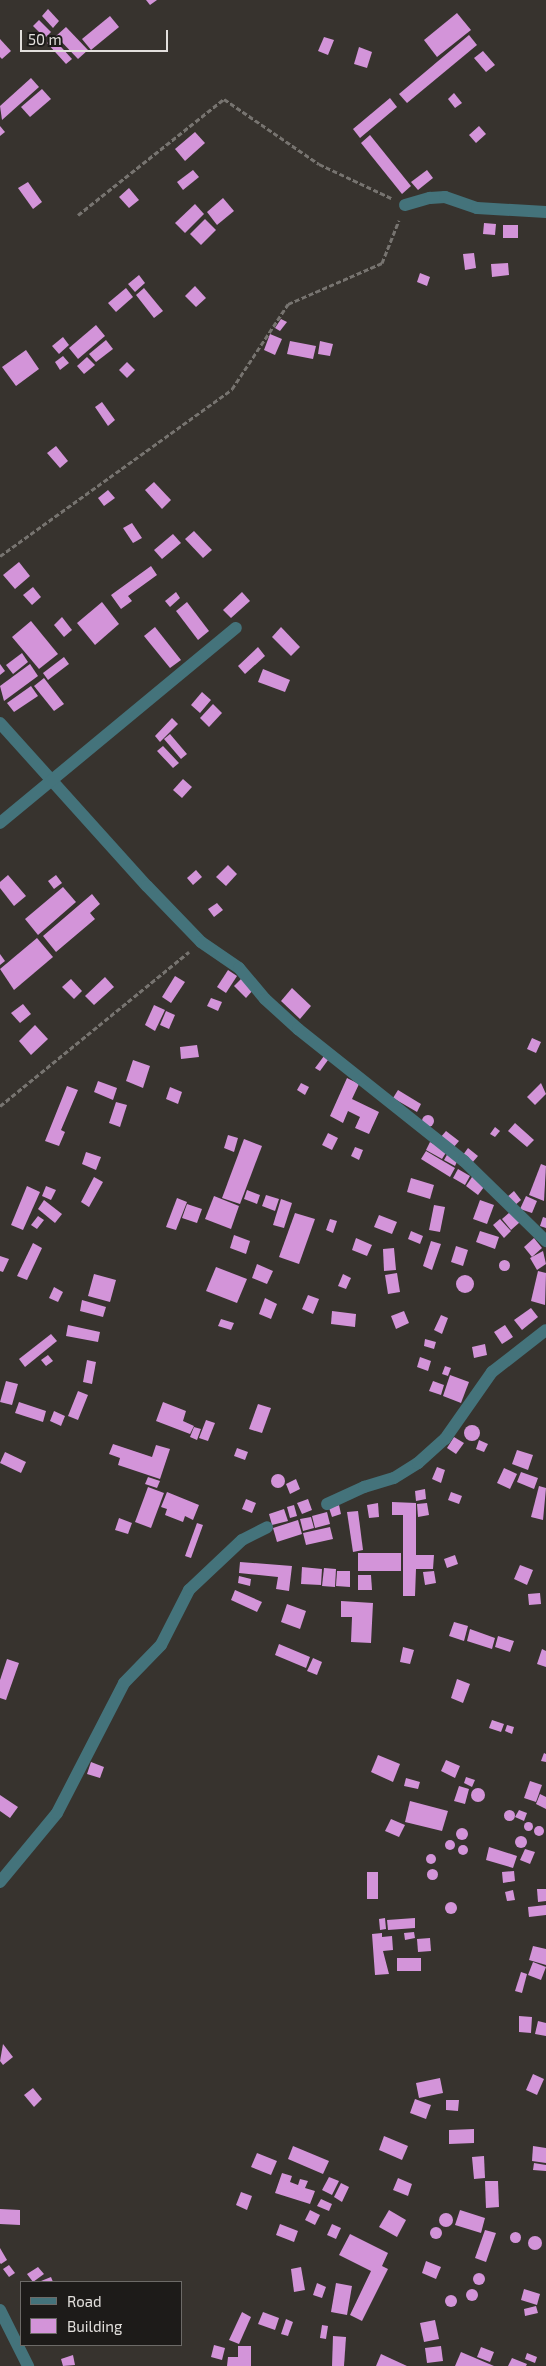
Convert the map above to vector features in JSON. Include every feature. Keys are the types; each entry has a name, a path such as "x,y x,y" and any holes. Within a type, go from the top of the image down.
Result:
{"street":[{"path":"405,206 430,198 446,197 477,208 546,212"},
{"path":"0,823 236,628"},
{"path":"0,723 54,780 147,886 202,942 239,968 265,999 298,1029 464,1161 546,1241"},
{"path":"327,1504 364,1487 394,1478 418,1463 445,1438 492,1372 546,1330"},
{"path":"0,1882 57,1813 124,1683 161,1645 189,1590 242,1540 267,1527"},
{"path":"0,2310 28,2366"}],"path":[{"path":"0,556 232,389 288,304 382,263 405,206 318,164 224,99 78,214"},
{"path":"0,1106 202,942"}],"building":[{"path":"146,0 157,0 150,5"},
{"path":"48,9 59,21 53,28 42,16"},
{"path":"457,13 471,30 437,57 424,40"},
{"path":"110,16 119,27 91,50 82,39"},
{"path":"39,20 51,32 45,38 33,26"},
{"path":"66,27 88,50 78,59 56,36"},
{"path":"469,35 477,45 407,103 399,94"},
{"path":"324,37 334,40 328,55 318,51"},
{"path":"53,38 72,59 66,64 47,43"},
{"path":"0,39 11,51 2,59 0,57"},
{"path":"359,47 372,52 367,68 354,64"},
{"path":"483,51 495,65 486,72 474,58"},
{"path":"31,78 39,87 2,120 0,106"},
{"path":"42,89 51,99 30,117 21,107"},
{"path":"454,93 462,103 455,108 448,99"},
{"path":"390,98 397,107 360,138 353,129"},
{"path":"0,126 5,132 0,136"},
{"path":"479,126 486,134 476,143 469,135"},
{"path":"195,132 205,143 185,161 175,149"},
{"path":"370,135 411,186 402,194 361,143"},
{"path":"193,170 199,177 183,190 177,182"},
{"path":"427,170 433,178 418,190 411,182"},
{"path":"28,182 42,202 33,209 18,188"},
{"path":"129,188 139,200 129,208 119,197"},
{"path":"223,198 234,211 217,225 207,212"},
{"path":"195,204 204,214 185,233 175,223"},
{"path":"205,219 216,230 201,245 190,234"},
{"path":"484,223 496,224 495,235 483,234"},
{"path":"503,225 518,225 518,238 503,238"},
{"path":"474,253 476,268 465,270 463,254"},
{"path":"508,263 509,275 492,277 491,264"},
{"path":"420,273 430,277 427,286 417,282"},
{"path":"139,275 145,283 135,292 128,284"},
{"path":"195,286 206,298 196,307 185,296"},
{"path":"126,288 133,297 116,312 108,303"},
{"path":"144,288 163,311 154,318 136,295"},
{"path":"281,319 287,322 280,331 275,328"},
{"path":"96,325 105,336 78,359 69,348"},
{"path":"270,334 282,339 275,355 264,350"},
{"path":"63,337 69,345 59,354 52,346"},
{"path":"106,340 113,349 96,362 89,354"},
{"path":"290,341 316,346 313,359 287,354"},
{"path":"320,341 333,344 330,356 318,354"},
{"path":"26,350 39,369 16,386 2,367"},
{"path":"63,356 69,363 60,370 55,362"},
{"path":"87,357 95,365 84,374 77,366"},
{"path":"127,362 135,370 127,378 119,370"},
{"path":"102,402 115,420 108,426 95,407"},
{"path":"56,446 68,461 60,468 47,453"},
{"path":"154,482 171,500 162,509 145,490"},
{"path":"108,490 115,498 104,506 98,498"},
{"path":"132,523 142,538 133,543 123,528"},
{"path":"194,531 212,550 203,558 185,539"},
{"path":"173,534 181,543 162,559 154,550"},
{"path":"19,562 30,576 15,589 3,575"},
{"path":"151,566 157,575 128,596 132,601 121,609 111,595"},
{"path":"33,587 41,597 32,605 23,595"},
{"path":"176,592 180,598 170,607 165,601"},
{"path":"242,592 250,601 231,618 223,610"},
{"path":"102,602 119,624 95,645 77,623"},
{"path":"187,602 209,631 198,640 176,611"},
{"path":"62,617 72,630 64,637 54,625"},
{"path":"31,621 58,654 39,669 12,637"},
{"path":"155,627 181,660 170,668 144,636"},
{"path":"281,627 300,647 291,656 272,637"},
{"path":"258,647 265,656 245,674 238,666"},
{"path":"22,653 28,662 13,674 6,665"},
{"path":"64,657 69,664 48,680 43,673"},
{"path":"0,664 5,671 0,675"},
{"path":"30,664 38,676 4,701 0,686"},
{"path":"263,669 290,680 285,692 258,682"},
{"path":"44,678 64,704 54,711 34,686"},
{"path":"31,686 38,696 14,712 7,703"},
{"path":"202,692 211,700 200,713 191,705"},
{"path":"213,704 222,713 209,727 200,718"},
{"path":"172,718 178,724 160,742 155,736"},
{"path":"170,734 187,754 181,759 164,739"},
{"path":"163,746 179,763 173,768 157,751"},
{"path":"183,779 192,787 182,798 173,790"},
{"path":"228,865 237,874 226,886 216,877"},
{"path":"196,870 202,877 193,885 187,878"},
{"path":"8,875 26,896 14,906 0,888 0,882"},
{"path":"56,875 62,883 54,889 48,881"},
{"path":"63,887 76,902 38,935 25,919"},
{"path":"92,894 100,904 90,913 95,919 56,952 43,936"},
{"path":"217,903 223,910 214,917 208,909"},
{"path":"37,938 53,957 14,990 0,969"},
{"path":"0,954 5,961 0,965"},
{"path":"228,970 237,976 226,993 217,987"},
{"path":"175,976 185,982 171,1003 162,997"},
{"path":"105,977 114,987 94,1005 85,996"},
{"path":"242,978 253,990 246,998 234,986"},
{"path":"71,979 82,991 74,999 62,987"},
{"path":"292,988 311,1006 300,1019 281,1001"},
{"path":"211,998 222,1002 218,1011 207,1006"},
{"path":"23,1004 31,1014 20,1023 11,1013"},
{"path":"154,1005 165,1010 155,1031 145,1025"},
{"path":"166,1011 175,1015 169,1029 160,1025"},
{"path":"35,1025 48,1039 31,1055 19,1041"},
{"path":"532,1038 541,1042 536,1053 527,1049"},
{"path":"197,1045 199,1057 181,1059 180,1047"},
{"path":"324,1056 328,1060 320,1071 315,1068"},
{"path":"133,1060 150,1066 143,1088 126,1081"},
{"path":"347,1078 359,1084 352,1099 379,1112 369,1134 355,1128 360,1117 348,1111 343,1123 330,1116"},
{"path":"98,1081 117,1088 113,1100 94,1092"},
{"path":"301,1083 309,1087 305,1095 297,1090"},
{"path":"541,1083 546,1094 535,1105 527,1097"},
{"path":"67,1086 78,1090 61,1130 65,1132 59,1146 45,1141"},
{"path":"170,1087 182,1092 178,1104 166,1099"},
{"path":"398,1090 421,1104 417,1112 393,1098"},
{"path":"116,1102 127,1105 120,1127 109,1123"},
{"path":"426,1115 430,1115 434,1121 430,1127 426,1127 422,1123 422,1119"},
{"path":"515,1123 534,1140 527,1147 508,1131"},
{"path":"495,1127 500,1131 495,1137 490,1134"},
{"path":"446,1131 459,1141 453,1148 440,1138"},
{"path":"328,1133 338,1138 332,1150 322,1145"},
{"path":"228,1135 238,1138 234,1152 224,1148"},
{"path":"244,1139 262,1146 240,1204 222,1198"},
{"path":"430,1142 447,1151 442,1159 426,1150"},
{"path":"355,1147 363,1150 359,1160 351,1156"},
{"path":"468,1148 478,1156 472,1163 463,1155"},
{"path":"426,1151 455,1168 450,1177 421,1159"},
{"path":"86,1152 101,1157 96,1170 82,1164"},
{"path":"448,1153 458,1159 455,1166 444,1160"},
{"path":"541,1164 546,1166 544,1201 529,1195"},
{"path":"458,1169 470,1176 465,1185 453,1178"},
{"path":"474,1174 487,1183 478,1195 466,1186"},
{"path":"94,1177 103,1182 89,1207 81,1202"},
{"path":"411,1178 434,1185 430,1199 407,1192"},
{"path":"27,1186 40,1192 23,1230 11,1225"},
{"path":"46,1186 56,1190 51,1200 42,1196"},
{"path":"247,1190 260,1195 257,1204 244,1199"},
{"path":"514,1191 521,1200 514,1206 507,1197"},
{"path":"266,1195 279,1199 275,1211 262,1206"},
{"path":"214,1196 239,1206 231,1229 205,1219"},
{"path":"526,1196 537,1201 532,1213 520,1209"},
{"path":"177,1198 187,1202 176,1230 166,1227"},
{"path":"281,1199 292,1203 284,1228 273,1225"},
{"path":"44,1200 62,1214 55,1223 38,1209"},
{"path":"480,1200 494,1205 487,1224 473,1219"},
{"path":"187,1204 202,1209 197,1223 182,1218"},
{"path":"434,1205 445,1207 440,1232 429,1230"},
{"path":"510,1212 520,1222 511,1230 502,1219"},
{"path":"295,1213 315,1219 299,1264 279,1257"},
{"path":"379,1215 397,1222 392,1234 374,1227"},
{"path":"38,1216 44,1220 37,1229 31,1225"},
{"path":"543,1217 546,1218 546,1228 540,1226"},
{"path":"330,1219 337,1221 333,1233 326,1230"},
{"path":"500,1219 511,1231 504,1238 493,1225"},
{"path":"411,1231 423,1236 420,1244 408,1239"},
{"path":"480,1231 499,1237 495,1249 476,1242"},
{"path":"234,1235 250,1241 246,1254 230,1248"},
{"path":"356,1238 372,1245 367,1256 352,1250"},
{"path":"534,1238 542,1248 532,1257 524,1247"},
{"path":"431,1241 441,1244 432,1270 423,1266"},
{"path":"33,1243 42,1248 27,1280 17,1276"},
{"path":"456,1246 468,1250 463,1266 451,1262"},
{"path":"394,1248 396,1270 384,1271 383,1249"},
{"path":"543,1251 546,1264 537,1270 530,1258"},
{"path":"0,1256 9,1259 3,1272 0,1271"},
{"path":"504,1259 510,1265 504,1271 498,1265"},
{"path":"257,1264 273,1271 267,1284 252,1278"},
{"path":"216,1267 247,1279 237,1303 206,1291"},
{"path":"538,1271 546,1273 545,1305 531,1301"},
{"path":"397,1273 400,1292 388,1294 385,1275"},
{"path":"94,1274 116,1280 110,1302 88,1296"},
{"path":"343,1274 351,1278 346,1289 338,1286"},
{"path":"465,1275 471,1278 474,1284 471,1290 465,1293 459,1290 456,1284 459,1278"},
{"path":"54,1287 63,1292 58,1302 49,1298"},
{"path":"308,1295 319,1299 313,1314 302,1309"},
{"path":"265,1298 277,1304 271,1319 259,1314"},
{"path":"82,1300 106,1307 103,1317 80,1311"},
{"path":"531,1308 538,1317 522,1330 514,1320"},
{"path":"332,1311 356,1314 355,1327 331,1324"},
{"path":"404,1311 409,1323 396,1329 391,1316"},
{"path":"441,1315 448,1318 442,1334 434,1330"},
{"path":"221,1319 234,1323 231,1330 218,1326"},
{"path":"68,1325 100,1332 98,1342 66,1336"},
{"path":"505,1325 513,1337 502,1344 494,1332"},
{"path":"51,1334 57,1341 25,1367 19,1359"},
{"path":"425,1339 436,1342 434,1349 424,1346"},
{"path":"485,1344 487,1355 474,1358 472,1347"},
{"path":"48,1355 53,1361 46,1366 41,1360"},
{"path":"420,1357 431,1361 428,1371 417,1367"},
{"path":"87,1360 96,1362 92,1384 83,1382"},
{"path":"445,1366 451,1368 448,1376 442,1374"},
{"path":"450,1375 469,1382 461,1403 443,1396"},
{"path":"6,1381 18,1384 12,1405 0,1402"},
{"path":"433,1381 444,1385 441,1395 429,1391"},
{"path":"78,1391 88,1395 78,1420 68,1416"},
{"path":"19,1402 46,1411 43,1422 15,1413"},
{"path":"163,1402 186,1411 183,1421 194,1426 190,1434 156,1421"},
{"path":"258,1404 271,1408 262,1433 249,1429"},
{"path":"54,1411 65,1416 61,1426 50,1421"},
{"path":"206,1420 215,1423 208,1441 199,1438"},
{"path":"472,1425 480,1433 472,1441 464,1433"},
{"path":"194,1427 201,1429 197,1440 190,1437"},
{"path":"454,1437 464,1443 456,1454 447,1448"},
{"path":"479,1440 488,1444 484,1452 476,1449"},
{"path":"113,1444 152,1457 156,1445 170,1449 160,1479 118,1465 120,1458 109,1454"},
{"path":"237,1448 248,1452 245,1460 234,1456"},
{"path":"517,1450 533,1455 528,1470 512,1464"},
{"path":"5,1452 26,1462 21,1473 0,1463"},
{"path":"437,1467 445,1470 441,1483 432,1479"},
{"path":"504,1468 517,1474 510,1489 497,1483"},
{"path":"521,1472 538,1478 534,1489 517,1482"},
{"path":"278,1474 283,1476 285,1481 283,1486 278,1488 273,1486 271,1481 273,1476"},
{"path":"148,1477 160,1481 157,1488 145,1484"},
{"path":"296,1479 300,1489 290,1494 286,1484"},
{"path":"539,1486 546,1488 543,1520 531,1517"},
{"path":"148,1487 164,1493 151,1528 135,1522"},
{"path":"425,1489 426,1499 416,1501 415,1491"},
{"path":"167,1492 199,1505 193,1520 185,1516 183,1522 165,1515 167,1509 161,1507"},
{"path":"451,1492 462,1496 459,1504 448,1500"},
{"path":"246,1499 256,1503 252,1513 242,1509"},
{"path":"308,1499 312,1510 302,1514 297,1503"},
{"path":"392,1502 416,1503 416,1555 434,1555 433,1569 416,1569 415,1596 403,1596 403,1515 392,1515"},
{"path":"378,1503 379,1517 369,1518 367,1505"},
{"path":"427,1503 429,1515 418,1517 417,1504"},
{"path":"294,1505 297,1516 290,1518 287,1507"},
{"path":"339,1505 341,1514 332,1517 329,1508"},
{"path":"284,1509 288,1521 272,1525 269,1514"},
{"path":"358,1511 363,1550 353,1552 347,1512"},
{"path":"327,1512 330,1524 315,1528 312,1516"},
{"path":"311,1517 314,1528 303,1531 300,1519"},
{"path":"119,1518 132,1523 128,1534 115,1530"},
{"path":"298,1520 302,1534 277,1542 273,1528"},
{"path":"197,1523 203,1525 191,1558 185,1556"},
{"path":"330,1527 333,1539 306,1545 303,1533"},
{"path":"358,1553 401,1553 401,1571 358,1571"},
{"path":"455,1555 458,1564 447,1568 444,1559"},
{"path":"240,1562 292,1566 289,1591 276,1589 278,1577 239,1573"},
{"path":"520,1565 533,1570 527,1585 514,1579"},
{"path":"302,1567 322,1569 321,1585 301,1584"},
{"path":"324,1568 336,1569 335,1587 322,1586"},
{"path":"337,1571 350,1571 350,1587 336,1586"},
{"path":"434,1571 436,1583 425,1585 423,1572"},
{"path":"358,1575 371,1575 372,1590 358,1590"},
{"path":"239,1576 251,1579 250,1586 238,1583"},
{"path":"235,1590 262,1602 257,1612 231,1600"},
{"path":"540,1593 541,1604 529,1605 528,1594"},
{"path":"341,1601 373,1603 371,1643 351,1642 352,1617 341,1617"},
{"path":"287,1604 306,1611 300,1629 281,1622"},
{"path":"454,1622 468,1626 464,1641 449,1636"},
{"path":"470,1629 495,1638 492,1649 467,1641"},
{"path":"498,1636 514,1641 510,1652 495,1647"},
{"path":"279,1644 310,1657 306,1668 275,1655"},
{"path":"403,1647 414,1650 410,1664 400,1662"},
{"path":"542,1649 546,1651 546,1667 537,1664"},
{"path":"313,1658 322,1662 317,1675 307,1671"},
{"path":"7,1659 19,1663 6,1700 0,1698 0,1680"},
{"path":"457,1679 470,1684 463,1703 451,1698"},
{"path":"492,1720 504,1724 501,1732 489,1728"},
{"path":"507,1725 514,1727 512,1734 505,1731"},
{"path":"544,1753 546,1754 546,1762 541,1761"},
{"path":"378,1755 400,1764 393,1782 371,1772"},
{"path":"446,1760 460,1766 455,1778 441,1771"},
{"path":"91,1762 104,1767 100,1778 87,1774"},
{"path":"466,1777 475,1780 472,1787 464,1783"},
{"path":"406,1778 420,1782 418,1789 404,1786"},
{"path":"530,1781 542,1785 536,1802 524,1798"},
{"path":"459,1786 469,1789 465,1804 454,1801"},
{"path":"475,1788 481,1788 485,1795 481,1802 475,1802 471,1798 471,1792"},
{"path":"540,1794 546,1797 546,1809 536,1804"},
{"path":"0,1795 18,1807 10,1818 0,1811"},
{"path":"410,1801 448,1811 442,1831 405,1822"},
{"path":"507,1810 511,1810 514,1815 513,1819 507,1820 504,1817 504,1813"},
{"path":"519,1810 527,1813 524,1821 515,1817"},
{"path":"391,1819 405,1825 399,1837 385,1831"},
{"path":"528,1822 532,1826 528,1830 524,1826"},
{"path":"539,1826 544,1831 539,1836 534,1831"},
{"path":"462,1828 468,1834 462,1840 456,1834"},
{"path":"519,1836 523,1836 527,1842 523,1848 519,1848 515,1844 515,1840"},
{"path":"448,1840 452,1840 455,1845 454,1849 448,1850 445,1847 445,1843"},
{"path":"461,1845 465,1845 468,1850 467,1854 461,1855 458,1852 458,1848"},
{"path":"489,1847 517,1856 513,1868 486,1860"},
{"path":"525,1849 535,1852 530,1864 520,1860"},
{"path":"431,1854 436,1859 431,1864 426,1859"},
{"path":"432,1868 438,1874 432,1880 426,1874"},
{"path":"514,1871 515,1881 503,1883 502,1872"},
{"path":"367,1872 378,1872 378,1899 367,1899"},
{"path":"537,1889 546,1889 546,1901 538,1902"},
{"path":"513,1890 515,1900 507,1901 505,1892"},
{"path":"449,1902 453,1902 457,1908 453,1914 449,1914 445,1910 445,1906"},
{"path":"546,1905 546,1915 529,1917 528,1907"},
{"path":"385,1918 386,1929 380,1930 379,1919"},
{"path":"415,1918 415,1928 388,1930 387,1920"},
{"path":"414,1932 415,1938 405,1940 404,1933"},
{"path":"382,1933 382,1937 392,1936 393,1950 383,1951 389,1974 375,1975 372,1934"},
{"path":"430,1938 431,1951 418,1952 417,1939"},
{"path":"533,1946 546,1949 546,1965 529,1960"},
{"path":"397,1958 421,1958 421,1971 397,1971"},
{"path":"533,1962 546,1967 541,1980 528,1975"},
{"path":"521,1972 527,1974 522,1993 515,1991"},
{"path":"519,2016 532,2017 531,2033 519,2032"},
{"path":"538,2021 546,2023 546,2036 535,2034"},
{"path":"3,2044 13,2057 3,2065 0,2061"},
{"path":"533,2074 544,2079 537,2095 526,2090"},
{"path":"440,2078 443,2093 419,2098 416,2083"},
{"path":"33,2088 42,2099 34,2107 24,2095"},
{"path":"415,2099 431,2105 426,2119 410,2113"},
{"path":"446,2100 459,2100 458,2111 446,2110"},
{"path":"474,2129 474,2143 449,2144 449,2130"},
{"path":"384,2136 408,2146 402,2160 379,2150"},
{"path":"293,2146 329,2161 323,2174 288,2159"},
{"path":"533,2146 546,2148 546,2163 532,2161"},
{"path":"257,2153 277,2161 271,2175 251,2167"},
{"path":"484,2156 485,2178 474,2179 472,2157"},
{"path":"534,2163 546,2165 546,2171 533,2170"},
{"path":"282,2173 292,2176 290,2182 298,2185 300,2179 308,2181 305,2188 315,2191 310,2204 275,2193"},
{"path":"329,2177 339,2181 332,2195 322,2190"},
{"path":"398,2178 412,2184 408,2196 393,2190"},
{"path":"485,2181 498,2181 499,2207 486,2208"},
{"path":"341,2183 349,2187 342,2202 334,2197"},
{"path":"241,2192 252,2196 247,2210 236,2205"},
{"path":"321,2199 332,2204 329,2211 317,2206"},
{"path":"0,2209 20,2210 20,2225 0,2224"},
{"path":"310,2210 320,2215 315,2225 305,2220"},
{"path":"389,2210 406,2220 397,2237 379,2227"},
{"path":"460,2210 485,2218 481,2233 455,2225"},
{"path":"446,2213 451,2215 453,2220 451,2225 446,2227 441,2225 439,2220 441,2215"},
{"path":"280,2224 298,2231 294,2242 276,2235"},
{"path":"332,2224 341,2228 336,2239 327,2235"},
{"path":"434,2227 438,2227 442,2233 438,2239 434,2239 430,2235 430,2231"},
{"path":"485,2230 496,2233 486,2262 475,2258"},
{"path":"513,2232 517,2232 520,2237 519,2241 513,2242 510,2239 510,2235"},
{"path":"350,2234 388,2253 382,2266 388,2269 362,2321 350,2315 371,2271 339,2255"},
{"path":"532,2236 538,2236 542,2243 538,2250 532,2250 528,2246 528,2240"},
{"path":"0,2248 7,2260 1,2264 0,2263"},
{"path":"426,2261 441,2267 436,2279 422,2273"},
{"path":"9,2265 15,2273 9,2277 3,2269"},
{"path":"38,2267 44,2274 32,2281 27,2274"},
{"path":"301,2267 305,2290 294,2292 291,2269"},
{"path":"481,2273 484,2274 484,2284 477,2285 474,2284 473,2277 474,2274"},
{"path":"51,2277 53,2281 41,2281"},
{"path":"317,2283 326,2287 322,2298 313,2295"},
{"path":"336,2283 352,2286 347,2315 331,2312"},
{"path":"470,2289 474,2289 478,2295 474,2301 470,2301 466,2297 466,2293"},
{"path":"524,2289 540,2294 537,2305 521,2300"},
{"path":"449,2295 453,2295 457,2301 453,2307 449,2307 445,2303 445,2299"},
{"path":"536,2306 538,2313 525,2316 524,2309"},
{"path":"242,2312 251,2317 239,2344 229,2340"},
{"path":"263,2312 279,2318 275,2330 258,2324"},
{"path":"286,2319 293,2322 288,2336 281,2334"},
{"path":"435,2320 439,2339 424,2342 420,2323"},
{"path":"322,2325 328,2326 326,2339 320,2338"},
{"path":"333,2336 346,2337 344,2366 332,2366"},
{"path":"214,2345 225,2348 222,2360 211,2357"},
{"path":"238,2346 251,2346 251,2366 227,2366 228,2357 238,2357"},
{"path":"441,2346 443,2361 427,2363 425,2348"},
{"path":"481,2347 494,2352 490,2362 477,2357"},
{"path":"461,2352 494,2366 455,2366"},
{"path":"527,2353 537,2357 535,2363 525,2359"},
{"path":"381,2354 407,2366 376,2366"},
{"path":"73,2355 75,2365 63,2366 61,2359"},
{"path":"512,2358 527,2364 526,2366 508,2366"}]}
